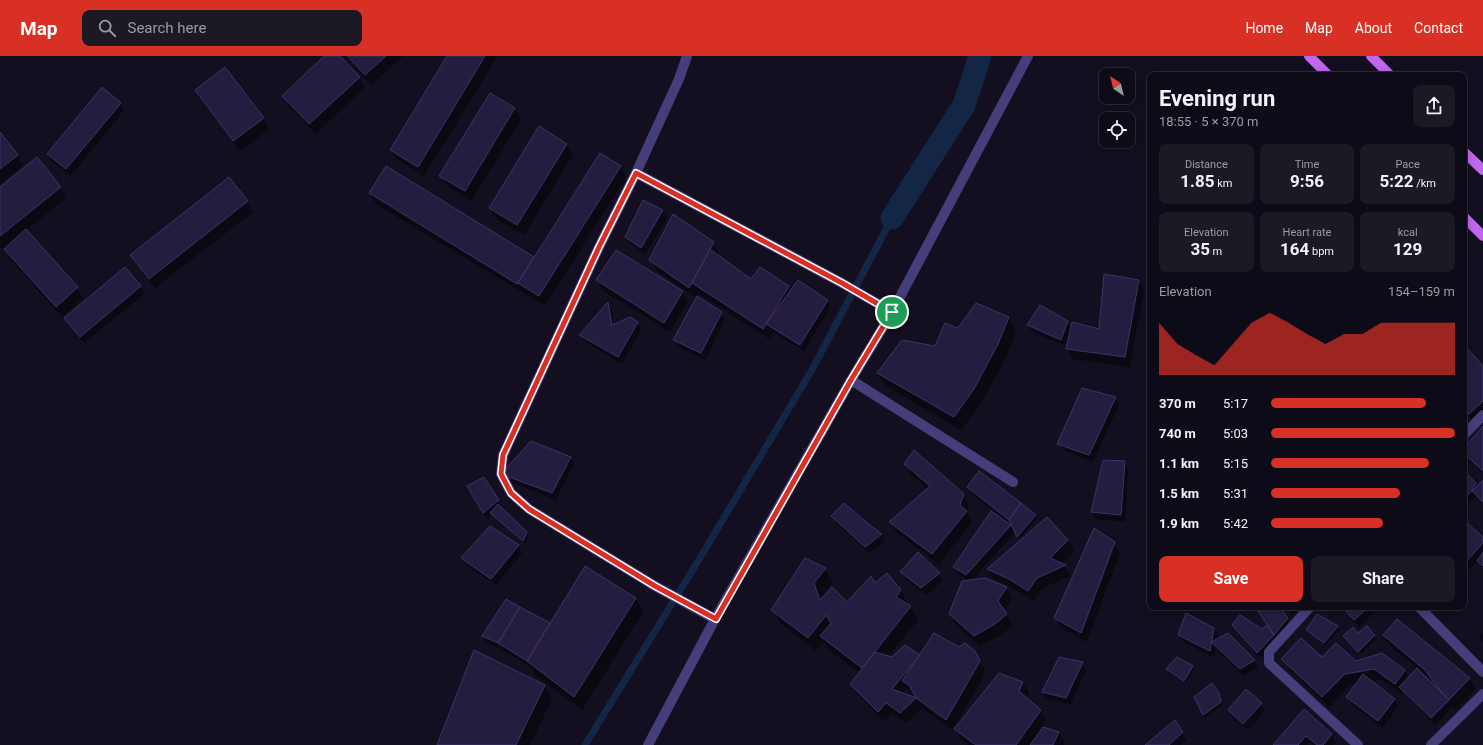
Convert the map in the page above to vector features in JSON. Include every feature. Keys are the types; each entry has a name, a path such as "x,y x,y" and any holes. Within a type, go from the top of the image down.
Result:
{"main road":[{"path":"1310,56 1325,72"},
{"path":"1371,56 1387,72"},
{"path":"1467,155 1483,170"},
{"path":"1467,220 1483,236"}],"street":[{"path":"687,56 679,79 636,173 599,247 503,455 501,474 511,493 529,509 655,586 716,619"},
{"path":"648,745 716,619 851,380 892,312 1028,56"},
{"path":"636,173 842,283 892,312"},
{"path":"851,380 1013,482"},
{"path":"1467,432 1483,415"},
{"path":"1307,610 1269,652 1269,663 1358,745"},
{"path":"1422,610 1483,672"},
{"path":"1431,745 1483,694"}],"building":[{"path":"324,56 340,56 360,77 309,124 282,96"},
{"path":"347,56 386,56 365,75"},
{"path":"447,56 485,56 418,167 390,150"},
{"path":"225,67 264,118 233,141 195,90"},
{"path":"102,87 121,103 66,169 47,154"},
{"path":"490,93 515,108 465,191 439,176"},
{"path":"539,126 567,144 517,225 489,208"},
{"path":"0,132 18,155 0,169"},
{"path":"600,153 621,166 539,296 518,283"},
{"path":"37,157 61,187 0,236 0,187"},
{"path":"386,166 534,257 517,284 369,193"},
{"path":"229,177 248,201 149,279 130,255"},
{"path":"643,200 663,210 641,248 625,237"},
{"path":"673,214 714,242 689,288 649,260"},
{"path":"26,229 78,287 56,307 4,249"},
{"path":"710,249 751,279 760,267 789,286 763,329 692,283"},
{"path":"616,250 683,291 664,323 596,280"},
{"path":"125,267 141,286 80,337 64,318"},
{"path":"1104,274 1139,280 1125,357 1066,349 1072,322 1099,329"},
{"path":"798,280 828,300 800,345 766,324"},
{"path":"697,296 722,312 701,353 673,340"},
{"path":"608,302 612,325 630,317 638,322 618,357 579,335"},
{"path":"976,303 1009,317 998,344 974,389 954,417 877,373 902,340 935,346 945,323 958,328"},
{"path":"1040,305 1068,321 1061,340 1027,325"},
{"path":"1467,348 1483,366 1483,401 1469,414 1467,412"},
{"path":"1082,388 1116,397 1089,455 1057,444"},
{"path":"1483,426 1483,471 1467,457 1467,445"},
{"path":"531,441 571,457 552,493 501,474"},
{"path":"914,450 964,494 960,505 967,511 932,554 889,522 930,486 904,464"},
{"path":"1103,460 1125,461 1121,515 1091,512"},
{"path":"979,471 1021,503 1009,520 967,487"},
{"path":"1467,474 1476,483 1472,491 1467,495"},
{"path":"484,477 499,500 483,513 467,486"},
{"path":"1483,480 1483,502 1472,491"},
{"path":"844,503 882,534 865,547 831,516"},
{"path":"1021,503 1036,515 1017,537 1009,520"},
{"path":"498,504 527,532 523,541 490,513"},
{"path":"991,511 1011,525 966,575 953,567"},
{"path":"1047,517 1068,540 1050,558 1066,565 1037,578 1028,591 1009,579 987,569"},
{"path":"1467,523 1483,537 1483,543 1467,561"},
{"path":"490,526 519,545 491,579 461,558"},
{"path":"1094,528 1115,542 1081,633 1054,618"},
{"path":"918,552 940,573 921,588 900,572"},
{"path":"1483,552 1483,566 1477,561"},
{"path":"805,558 826,568 814,583 820,600 832,587 847,602 871,576 875,583 887,573 901,590 896,597 911,606 862,668 820,636 831,623 826,615 808,638 771,610"},
{"path":"585,566 636,598 574,697 527,661"},
{"path":"985,578 1007,587 998,601 1007,614 995,624 974,636 949,614 962,581"},
{"path":"506,599 520,607 498,643 482,636"},
{"path":"520,607 550,623 527,661 498,643"},
{"path":"1257,610 1282,610 1288,618 1274,635"},
{"path":"1345,610 1366,610 1354,620"},
{"path":"1186,613 1214,628 1210,651 1178,635"},
{"path":"1317,614 1338,626 1324,643 1306,630"},
{"path":"1240,615 1262,629 1267,625 1274,635 1257,653 1232,625"},
{"path":"1397,619 1470,678 1449,700 1425,670 1383,635"},
{"path":"1367,626 1375,635 1358,652 1343,636 1353,627 1358,633"},
{"path":"934,633 959,647 965,643 975,651 980,661 946,720 916,698 909,685 902,681"},
{"path":"1228,633 1255,660 1240,669 1211,642"},
{"path":"1301,638 1322,657 1336,643 1356,661 1382,653 1405,670 1395,684 1374,669 1345,674 1322,697 1281,659"},
{"path":"905,645 920,655 892,689 916,698 900,713 886,703 878,712 850,684 875,652 892,657"},
{"path":"474,650 545,685 516,745 437,745"},
{"path":"1059,657 1083,662 1066,698 1042,692"},
{"path":"1177,657 1193,666 1184,681 1166,669"},
{"path":"1417,668 1449,700 1431,718 1399,687"},
{"path":"999,673 1023,682 1019,691 1041,710 1016,745 976,745 954,729"},
{"path":"1363,674 1395,699 1378,721 1346,697"},
{"path":"1212,683 1219,693 1221,702 1203,715 1194,697"},
{"path":"1246,689 1262,703 1243,724 1228,710"},
{"path":"1304,709 1332,734 1323,745 1317,745 1306,736 1298,745 1273,745"},
{"path":"1175,720 1183,732 1169,745 1145,745"},
{"path":"1043,727 1059,732 1053,745 1030,745"}],"waterway":[{"path":"892,218 964,105 980,56"},
{"path":"585,745 700,558 813,368 892,218"}],"route":[{"path":"636,173 842,283 892,312 851,380 716,619 655,586 529,509 511,493 501,474 503,455 599,247 636,173"}]}
